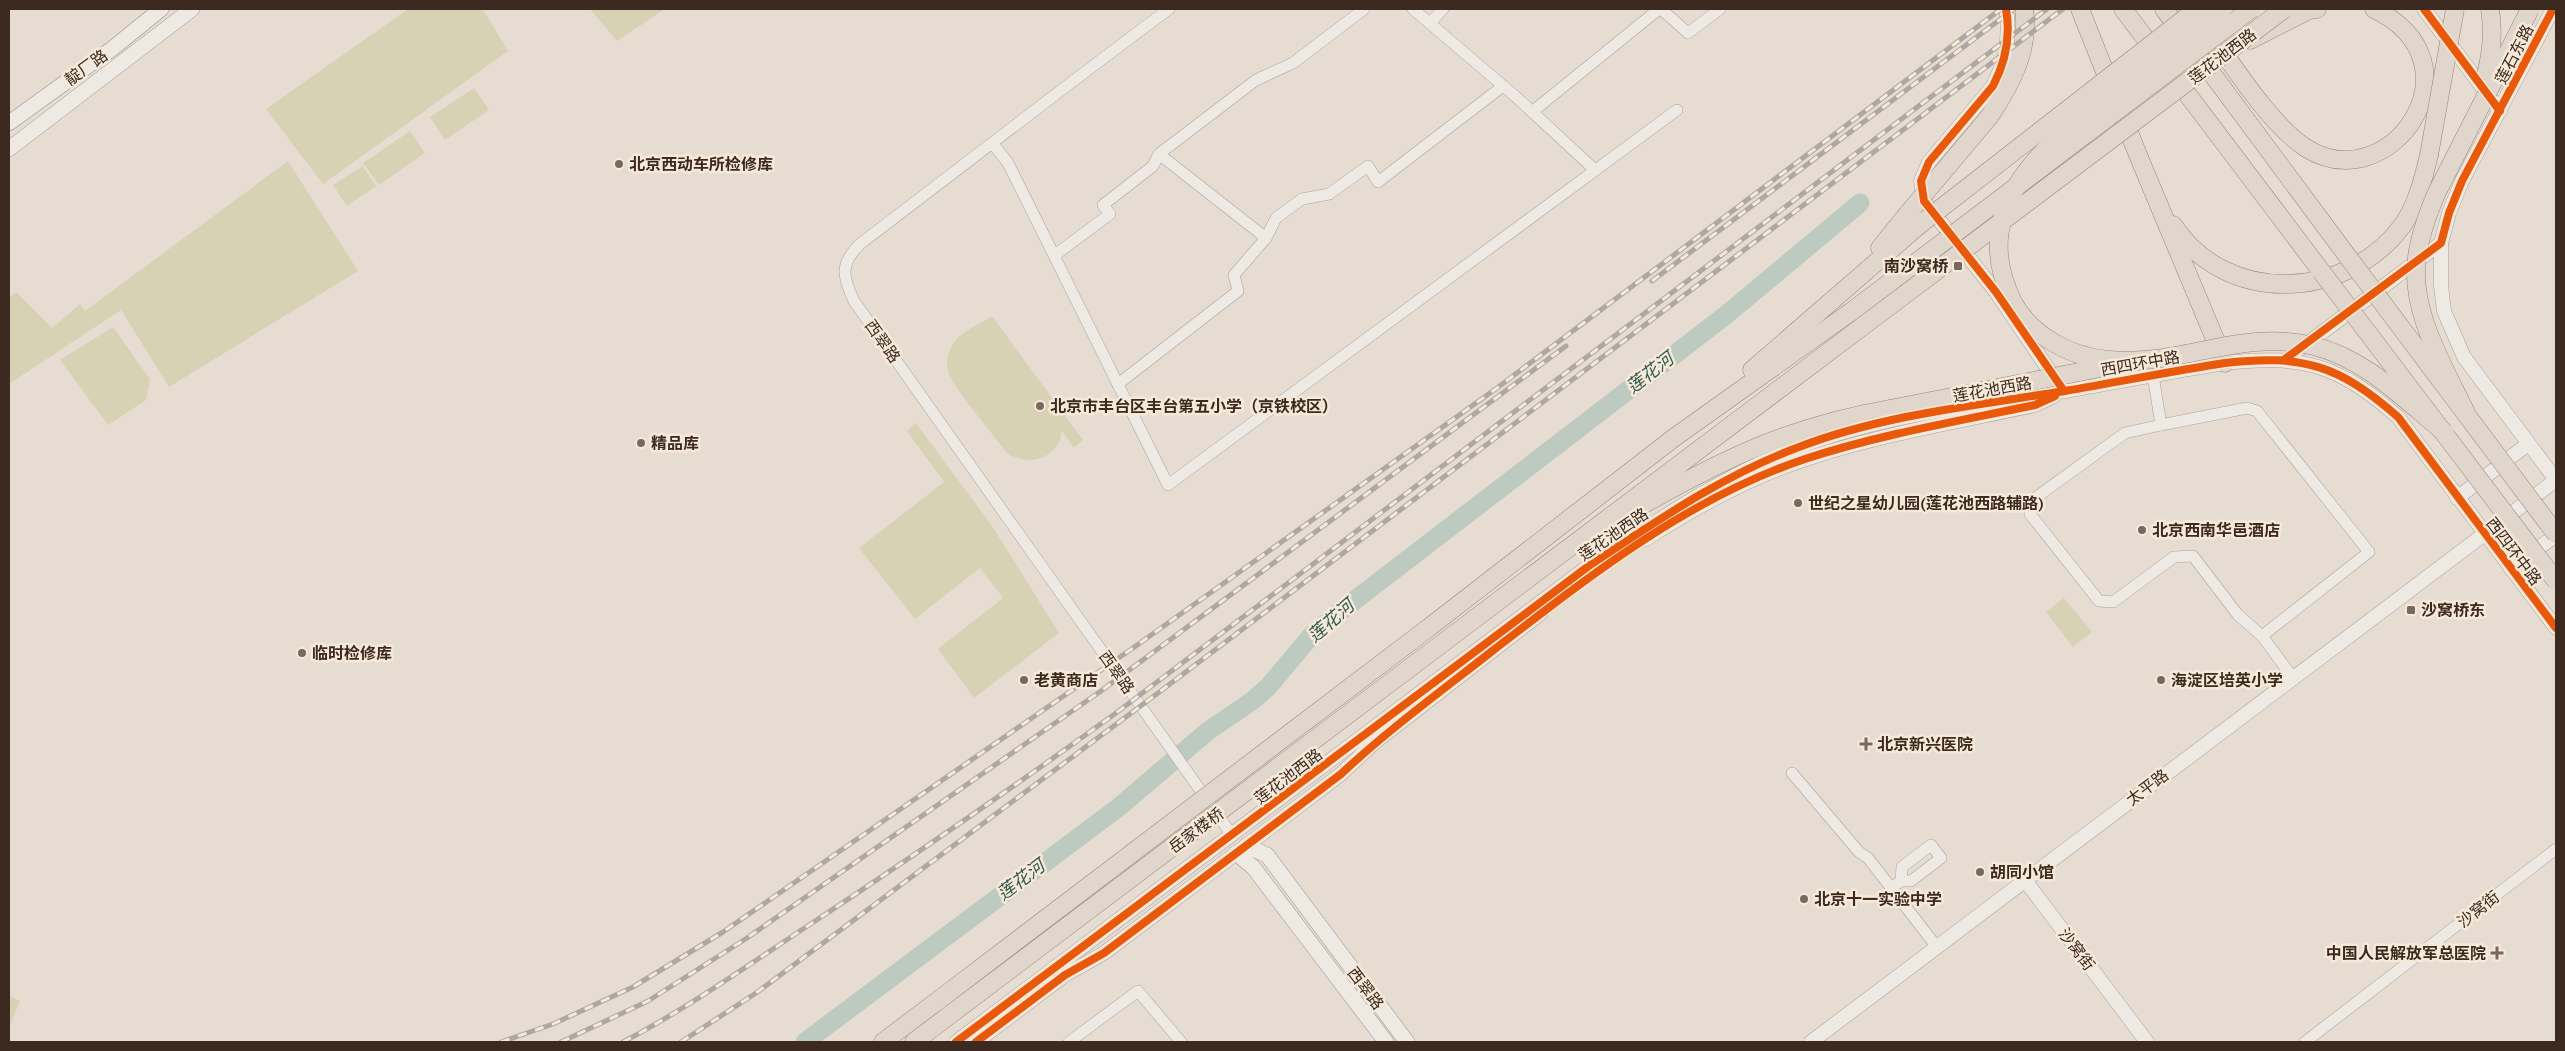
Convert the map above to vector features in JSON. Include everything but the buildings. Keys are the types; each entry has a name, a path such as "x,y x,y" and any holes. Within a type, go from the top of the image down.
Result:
{"highway":[{"path":"1675,437 1854,281 1911,221 2005,94 2017,69 2024,41 2024,9"},
{"path":"2080,9 2158,204 2225,363"},
{"name":"西四环中路","path":"2123,9 2556,582"},
{"path":"2164,9 2556,534"},
{"path":"2192,9 2263,105 2282,127 2307,149 2322,156 2340,159 2363,157 2389,146 2408,129 2420,110 2426,86 2422,58 2409,33 2391,17 2374,9"},
{"path":"1911,221 2198,9"},
{"path":"2136,361 2108,360 2064,348 2042,336 2026,320 2004,284 1998,242 2002,220 2011,196 2023,175 2042,151 2077,120 2222,9"},
{"name":"莲花池西路","path":"1427,629 1675,437 1852,311 2251,9"},
{"name":"莲花池西路","path":"1440,645 2284,9"},
{"path":"2226,53 2309,10 2317,9"},
{"path":"2158,204 2176,231 2193,248 2237,276 2264,283 2292,285 2318,281 2341,273 2365,260 2401,227 2414,206 2429,155 2455,9"},
{"path":"2471,124 2490,61 2493,32 2490,9"},
{"path":"2467,415 2426,326 2417,289 2416,259 2424,223 2471,124 2530,9"},
{"path":"1575,543 1702,471 1749,449 1797,430 1852,415 2136,361 2261,340 2288,341 2315,346 2343,355 2366,368 2445,433"},
{"name":"岳家楼桥","path":"883,1042 1427,629"},
{"name":"岳家楼桥","path":"914,1042 1440,645"}],"main road":[{"name":"靛厂路","path":"9,123 113,48 161,9"},
{"path":"9,149 192,9"},
{"name":"西翠路","path":"1241,850 1386,1042"},
{"name":"西翠路","path":"1241,850 1267,855 1408,1042"}],"street":[{"name":"西翠路","path":"1169,9 860,244 849,254 846,262 846,284 854,301 1232,835"},
{"path":"1054,255 1110,214 1103,205 1153,166 1159,154 1256,80 1293,63 1364,9"},
{"path":"1412,9 1503,86 1596,170"},
{"path":"1430,23 1443,9"},
{"path":"1532,112 1660,9 1688,33 1720,9"},
{"path":"2006,9 2008,43 2000,72 1993,86 1923,171 1921,191 1930,210 1996,292 2064,391"},
{"path":"2424,9 2500,111 2462,181 2449,213 2441,243 2441,286 2444,312 2464,357 2556,480"},
{"name":"莲石东路","path":"2500,111 2553,9"},
{"path":"1118,384 1238,290 1234,275 1266,238 1276,218 1302,199 1329,194 1368,166 1378,182 1503,86"},
{"path":"993,144 1008,163 1168,485 1677,110"},
{"path":"1159,154 1266,238"},
{"path":"2285,360 2441,243"},
{"name":"西四环中路","path":"2064,391 2254,359 2309,363 2332,370 2369,392 2398,418 2556,628"},
{"path":"2153,375 2161,424"},
{"name":"莲花池西路","path":"956,1042 1590,565 1710,488 1801,446 1874,425 2030,395 2064,391"},
{"name":"莲花池西路","path":"976,1042 1066,975 1104,953 1241,850 1341,774 1375,742 1596,572 1682,516 1740,486 1808,458 1875,439 2035,405 2064,391"},
{"path":"2262,636 2369,552 2257,411 2247,408 2161,424 2125,433 2035,498 2030,514 2099,601 2112,602 2174,557 2193,556 2238,615 2262,636 2293,678"},
{"path":"2457,498 2528,444"},
{"name":"太平路","path":"1811,1042 2556,480"},
{"path":"2511,569 2556,534"},
{"path":"1792,773 1859,852 1868,858 1936,946"},
{"path":"1232,835 1241,850"},
{"name":"沙窝街","path":"2305,1042 2556,849"},
{"name":"沙窝街","path":"2024,880 2147,1042"},
{"path":"1891,888 1901,881"},
{"path":"1069,1042 1138,991 1180,1042"}],"shaded area":[{"path":"408,9 483,9 508,51 323,184 266,109"},
{"path":"590,9 665,9 617,41"},
{"path":"474,88 489,110 445,140 430,117"},
{"path":"410,131 425,153 379,185 363,163"},
{"path":"288,161 358,271 169,387 121,310 9,384 9,297 16,292 52,328 80,304 85,311"},
{"path":"363,166 376,186 347,206 333,185"},
{"path":"992,316 1083,440 1074,448 1062,431 1060,441 1055,448 1041,458 1032,460 1014,457 1006,452 951,379 947,358 954,342 968,330"},
{"path":"113,327 150,379 146,400 108,425 60,360"},
{"path":"916,423 992,526 1059,633 974,698 938,649 1003,598 980,568 915,619 859,548 944,482 907,431"},
{"path":"2064,598 2092,632 2073,647 2046,612"},
{"path":"9,996 20,1001 9,1028"}],"waterway":[{"name":"莲花河","path":"805,1042 1119,807 1208,731 1252,701 1269,686 1311,636 1342,610 1726,315 1860,203"}],"railway":[{"path":"501,1042 553,1024 633,987 723,932 1133,648 1497,388 2001,9"},
{"path":"1652,281 2014,9"},
{"path":"623,1042 646,1030 733,976 918,852 1116,713 2047,9"},
{"path":"681,1042 756,993 1162,690 2063,9"},
{"path":"561,1042 648,1001 747,938 1101,691 1566,346"}],"cycle path":[{"path":"2006,9 2008,39 1997,77 1993,86 1929,162 1921,181 1924,201 1996,292 2064,391"},
{"path":"2424,9 2500,111"},
{"path":"2285,359 2441,243 2449,213 2462,181 2553,9"},
{"path":"956,1042 1590,565 1691,500 1744,471 1799,447 1863,427 1930,412 2225,363 2277,360 2319,367 2357,385 2398,417 2556,628"},
{"path":"976,1042 1065,975 1104,953 1341,774 1414,712 1565,596 1641,542 1681,517 1722,494 1764,474 1808,458 1892,435 2035,405 2055,396"}],"place":[{"name":"北京西动车所检修库","path":"619,164"},
{"name":"南沙窝桥","path":"1958,266"},
{"name":"北京市丰台区丰台第五小学（京铁校区）","path":"1040,406"},
{"name":"精品库","path":"641,443"},
{"name":"世纪之星幼儿园(莲花池西路辅路)","path":"1798,503"},
{"name":"北京西南华邑酒店","path":"2142,530"},
{"name":"沙窝桥东","path":"2411,610"},
{"name":"临时检修库","path":"302,653"},
{"name":"老黄商店","path":"1024,680"},
{"name":"海淀区培英小学","path":"2161,680"},
{"name":"北京新兴医院","path":"1866,744"},
{"name":"胡同小馆","path":"1980,872"},
{"name":"北京十一实验中学","path":"1804,899"},
{"name":"中国人民解放军总医院","path":"2497,953"}]}
